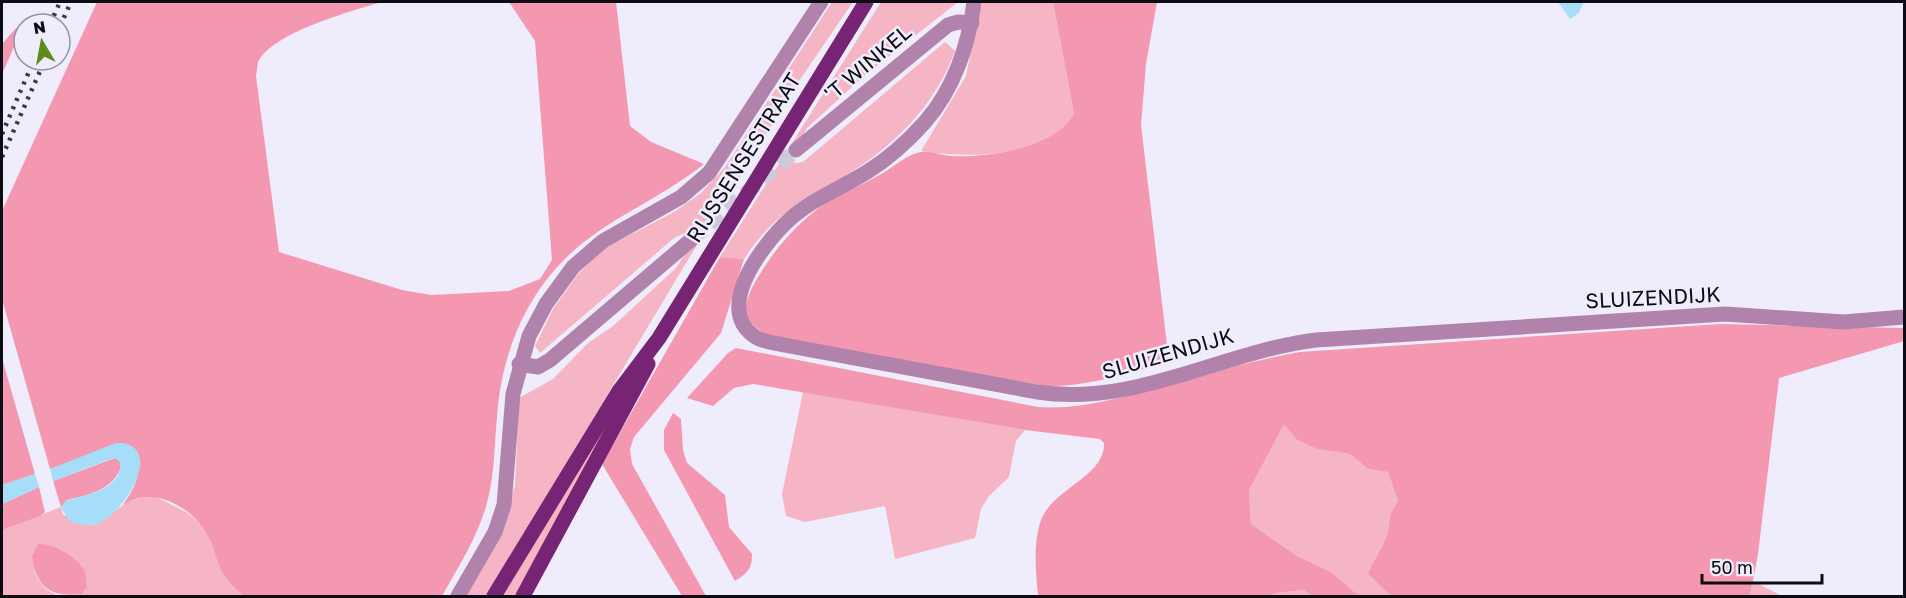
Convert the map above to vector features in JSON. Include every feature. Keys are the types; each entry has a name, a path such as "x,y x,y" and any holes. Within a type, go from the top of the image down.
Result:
{"main road":[{"name":"RIJSSENSESTRAAT","path":"494,597 620,391 659,338 866,2"},
{"name":"RIJSSENSESTRAAT","path":"523,597 640,382 659,338"}],"street":[{"name":"RIJSSENSESTRAAT","path":"458,597 495,532 504,505 513,394 519,364 529,336 546,304 573,267 603,241 681,197 709,173 821,2"},
{"name":"SLUIZENDIJK","path":"974,2 972,23 965,47 947,90 924,123 889,157 790,219 746,275 739,296 741,315 754,336 784,345 1037,392 1079,397 1130,390 1263,349 1316,340 1725,314 1844,322 1905,317"},
{"name":"'T WINKEL","path":"796,150 948,25 958,22 972,23"},
{"path":"519,364 538,367 550,360 692,239"}],"shaded area":[{"path":"97,2 382,2 296,32 266,51 258,62 256,76 279,252 402,290 431,295 509,291 540,279 552,260 535,41 509,2 616,2 630,126 651,142 704,164 592,236 559,265 533,299 515,336 503,376 499,396 493,471 487,503 473,539 442,596 244,596 224,575 209,539 190,514 169,501 157,498 134,499 123,505 136,481 137,453 82,458 50,469 2,299 2,211 65,72 72,72 72,57"},
{"path":"832,2 853,2 799,81 686,263 487,596 465,596 504,524 515,485 519,398 553,379 588,343 613,326 676,268 695,238 696,228 674,238 540,353 535,346 553,309 578,274 605,248 674,212 701,193 725,167"},
{"path":"881,2 958,2 864,76 807,128 791,161 803,162 945,42 955,51 936,90 911,123 896,138 863,164 789,210 766,230 744,259 720,257"},
{"path":"1053,2 1074,115 1062,129 1046,140 1026,148 1005,152 960,155 921,151 966,76 981,3"},
{"path":"1053,2 1157,2 1146,64 1141,125 1169,362 1093,382 1046,386 771,338 755,327 750,322 746,310 749,294 754,284 770,258 790,234 825,204 918,153 965,156 1000,153 1036,143 1052,136 1065,126 1074,114"},
{"path":"12,33 12,52 2,74 2,44"},
{"path":"720,257 744,259 721,333 634,437 630,449 632,464 706,596 682,596 602,464"},
{"path":"1720,324 1904,328 1904,341 1779,378 1758,554 1750,596 1391,596 1368,574 1386,538 1391,513 1398,501 1388,472 1368,469 1350,454 1317,449 1297,440 1284,424 1249,490 1251,524 1297,556 1331,572 1359,596 1312,596 1304,590 1276,593 1270,596 1038,596 1036,550 1040,523 1054,501 1096,465 1102,455 1104,443 1100,439 1025,430 753,384 734,388 713,406 687,398 728,353 736,348 1038,407 1070,407 1118,398 1249,363 1300,352"},
{"path":"2,358 35,474 2,485"},
{"path":"639,370 516,596 498,596"},
{"path":"803,392 1025,430 1016,441 1009,477 989,496 981,509 975,538 895,559 885,506 805,522 786,516 782,494"},
{"path":"673,413 681,419 683,450 687,463 725,495 729,527 752,554 748,570 735,581 664,450 664,430"},
{"path":"1284,423 1297,440 1317,449 1350,454 1368,469 1388,472 1398,501 1391,513 1386,538 1368,574 1391,596 1359,596 1331,572 1297,556 1251,524 1249,490"},
{"path":"115,458 119,459 121,467 112,481 99,490 67,500 61,507 53,481"},
{"path":"39,487 45,512 2,530 2,504"},
{"path":"152,495 186,512 198,522 207,534 226,579 244,596 72,596 82,594 34,570 44,588 63,596 2,596 2,530 61,507 63,515 97,524 129,501"},
{"path":"38,544 65,552 82,566 87,587 82,594 61,594 46,588 37,575 32,556"},
{"path":"1753,581 1782,596 1750,596"},
{"path":"1304,590 1312,596 1270,596 1276,593"}],"water":[{"path":"1558,2 1584,2 1579,13 1570,19"},
{"path":"116,443 131,446 139,454 140,465 129,493 119,507 97,524 87,525 69,521 61,507 67,500 93,493 110,484 120,471 120,462 115,458 53,481 50,469"},
{"path":"35,474 39,487 2,504 2,485"}],"tunnel":[{"path":"692,239 796,150"}],"railway":[{"path":"55,12 60,2"},
{"path":"66,12 71,2"},
{"path":"2,134 29,72"},
{"path":"2,157 40,72"}]}
